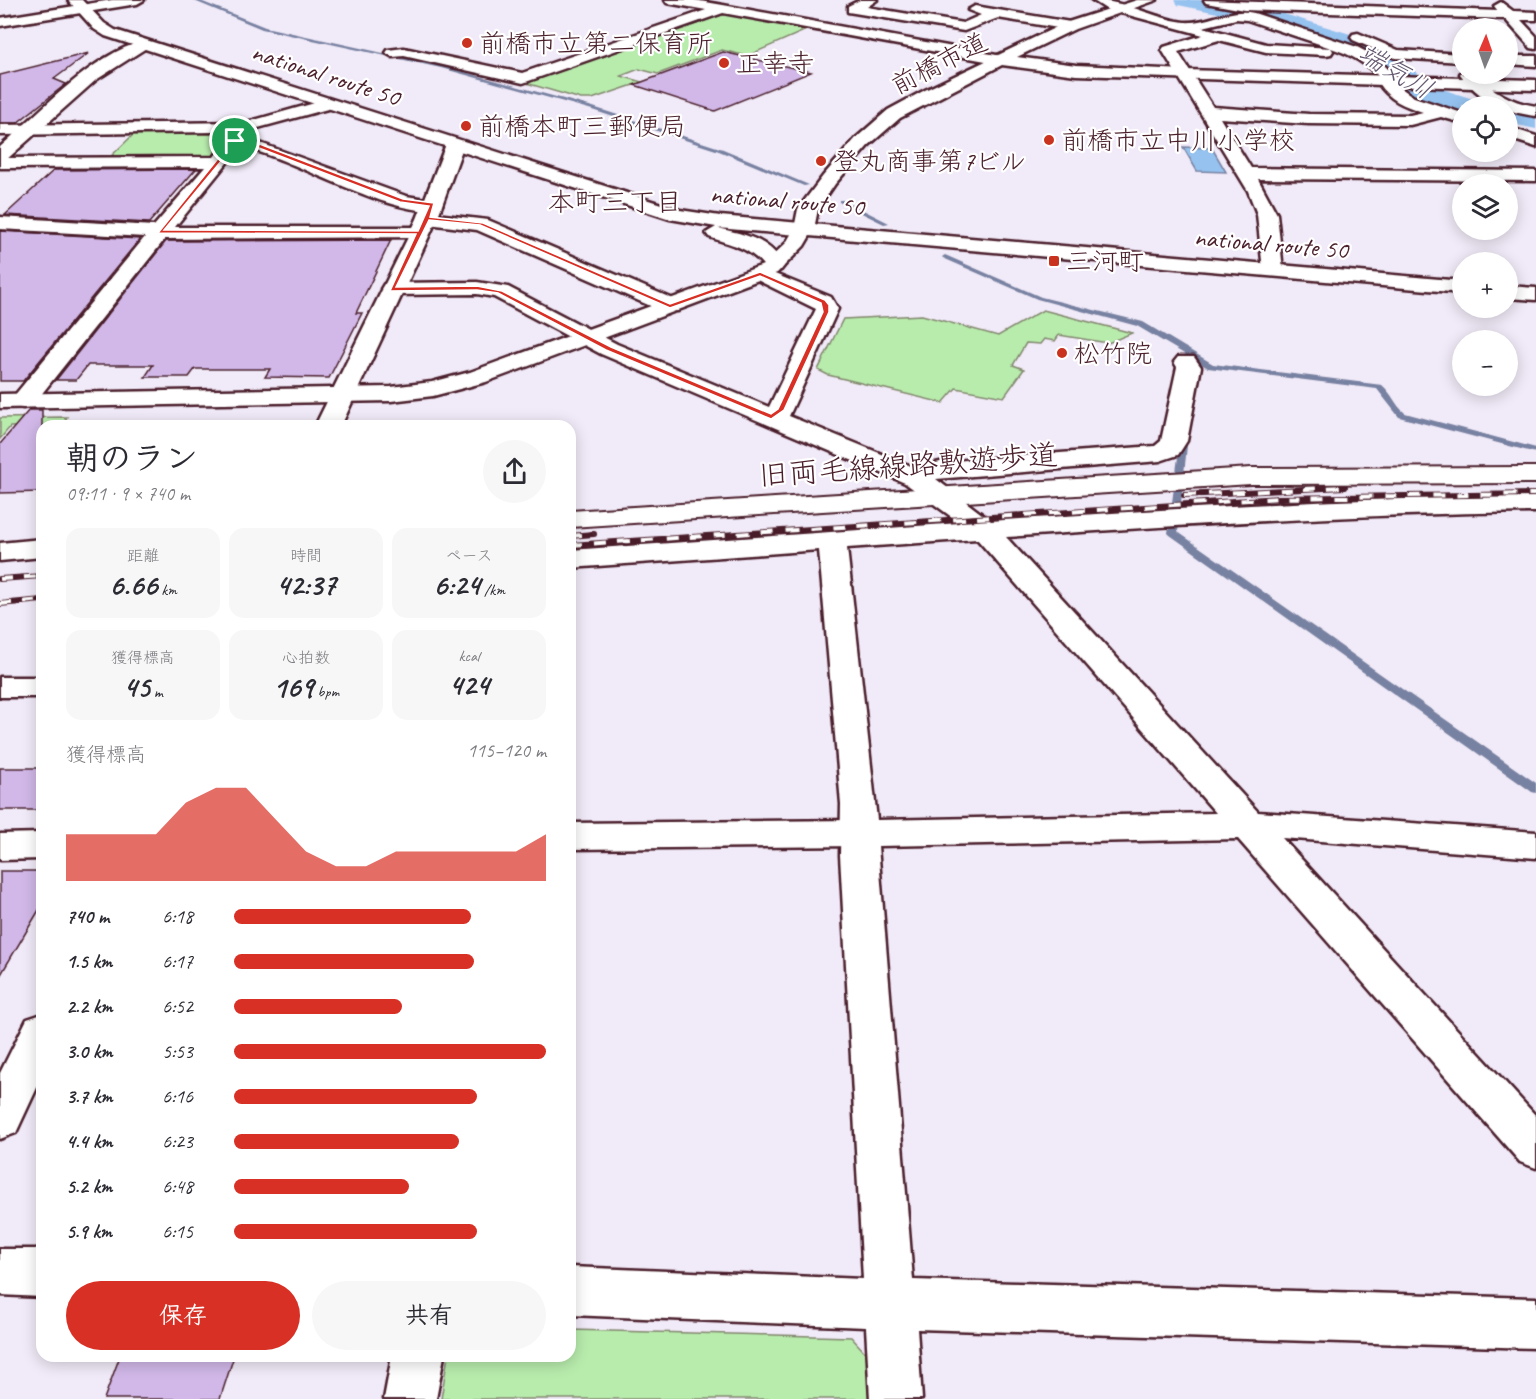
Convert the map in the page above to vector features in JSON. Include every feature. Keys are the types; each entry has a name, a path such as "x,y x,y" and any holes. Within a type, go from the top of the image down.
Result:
{"main road":[{"path":"0,22 78,4 137,0"},
{"path":"672,0 1002,60 1076,70 1418,81 1452,79"},
{"path":"827,27 847,18 844,13 870,0"},
{"path":"1099,0 1271,49 1352,50"},
{"name":"前橋市道","path":"767,270 794,246 804,229 808,209 829,180 870,135 894,114 931,93 1070,26 1150,0"},
{"path":"1211,0 1244,6 1415,6 1536,16"},
{"path":"1496,0 1536,45"},
{"name":"national route 50","path":"78,4 104,30 144,45 677,215 720,222 1452,286"},
{"path":"1335,5 1360,40 1386,51 1404,55 1452,59"},
{"path":"1415,6 1452,51"},
{"path":"393,53 404,52 523,78 723,9"},
{"path":"853,9 964,27 996,14"},
{"path":"963,9 1070,26"},
{"path":"1187,26 1242,15 1294,29 1352,50 1371,60 1393,80"},
{"path":"1219,35 1169,48 1248,173 1267,214 1273,270"},
{"path":"0,156 123,52 144,45"},
{"path":"1518,60 1536,61"},
{"path":"1393,80 1386,83 1388,88 1398,96 1452,115"},
{"path":"1518,83 1536,85"},
{"path":"1479,84 1512,107 1536,111"},
{"path":"0,130 248,127 330,104"},
{"path":"1209,112 1309,119 1410,120 1442,112"},
{"path":"11,401 160,232 235,141 237,136 216,127"},
{"path":"1518,136 1536,142"},
{"path":"235,141 252,144 402,201 426,219"},
{"path":"331,420 426,219 456,144"},
{"path":"0,163 217,162"},
{"path":"1248,173 1536,176"},
{"path":"677,215 695,227 762,250 771,257 767,270"},
{"path":"0,223 160,232 426,219 481,224 670,306"},
{"path":"11,401 414,392 457,384 767,270"},
{"path":"767,270 823,302 827,309 781,410 771,417"},
{"path":"392,289 494,290 586,338 914,477 942,495 984,530 1536,1148"},
{"path":"1518,293 1536,294"},
{"path":"914,477 940,470 1160,453 1169,449 1174,441 1189,367 1186,362"},
{"path":"576,558 1330,508 1536,504"},
{"path":"832,540 859,804 896,1399"},
{"path":"0,552 36,549"},
{"path":"0,687 36,687"},
{"path":"576,836 1306,825 1536,845"},
{"path":"0,847 36,846"},
{"path":"0,1119 36,1044"},
{"path":"0,1272 36,1273"},
{"path":"576,1290 889,1304 1536,1323"},
{"path":"410,1399 417,1362"}],"street":[{"name":"旧両毛線線路敷遊歩道","path":"576,519 1372,467 1536,465"},
{"name":"旧両毛線線路敷遊歩道","path":"1251,476 1536,476"}],"green space":[{"path":"728,13 811,28 747,56 722,50 658,74 639,69 621,76 642,82 592,99 581,99 526,83"},
{"path":"212,132 231,140 216,157 107,160 135,133"},
{"path":"1043,310 1132,333 1108,343 1059,335 1055,341 1044,339 1040,344 1026,343 1013,365 1024,369 1004,397 956,388 943,403 828,375 818,370 843,319 922,315 998,336"},
{"path":"67,417 65,420 36,420 36,426 10,427 0,439 0,418"},
{"path":"576,1330 851,1337 873,1361 876,1399 441,1399 447,1362 576,1362"}],"water":[{"path":"1183,147 1212,148 1226,172 1197,171"}],"building":[{"path":"723,52 811,72 715,111 634,85"},
{"path":"89,53 54,79 66,84 17,123 0,123 0,75"},
{"path":"196,169 149,223 5,215 54,170"},
{"path":"0,231 140,239 23,381 0,381"},
{"path":"391,240 356,313 362,313 329,378 265,377 270,369 195,369 189,377 145,377 153,365 88,365 76,380 56,380 166,241"},
{"path":"29,410 42,410 42,420 36,420 36,492 0,493 0,444"},
{"path":"0,768 36,768 36,810 0,810"},
{"path":"0,871 36,871 36,915 0,976"},
{"path":"118,1362 232,1362 220,1399 104,1399"}],"waterway":[{"path":"194,0 264,28 442,67 591,108 721,150 806,185"},
{"name":"端気川","path":"1187,0 1247,11 1347,42 1383,57 1420,91 1452,102"},
{"name":"端気川","path":"1518,116 1536,120"},
{"path":"841,201 886,223"},
{"path":"945,257 1039,298 1140,324 1211,366 1379,387 1402,415 1536,451"},
{"path":"1184,436 1173,533 1536,789"}],"railway":[{"path":"1184,495 1345,487"},
{"path":"576,545 1279,498 1536,494"},
{"path":"576,536 594,534"},
{"path":"0,579 36,576"},
{"path":"0,604 36,601"}],"place":[{"name":"前橋市立第二保育所","path":"467,43"},
{"name":"正幸寺","path":"724,63"},
{"name":"前橋本町三郵便局","path":"466,126"},
{"name":"前橋市立中川小学校","path":"1049,140"},
{"name":"登丸商事第7ビル","path":"821,161"},
{"name":"三河町","path":"1054,261"},
{"name":"松竹院","path":"1062,353"}],"district":[{"name":"本町三丁目","path":"615,202"}],"route":[{"path":"235,141 160,232 170,234 420,233 427,219 449,219 481,224 670,306 760,274 802,291 823,302 827,309 781,410 771,417 609,349 500,292 487,288 392,289 420,233 427,219 432,205 402,201 252,144 235,141"}]}
